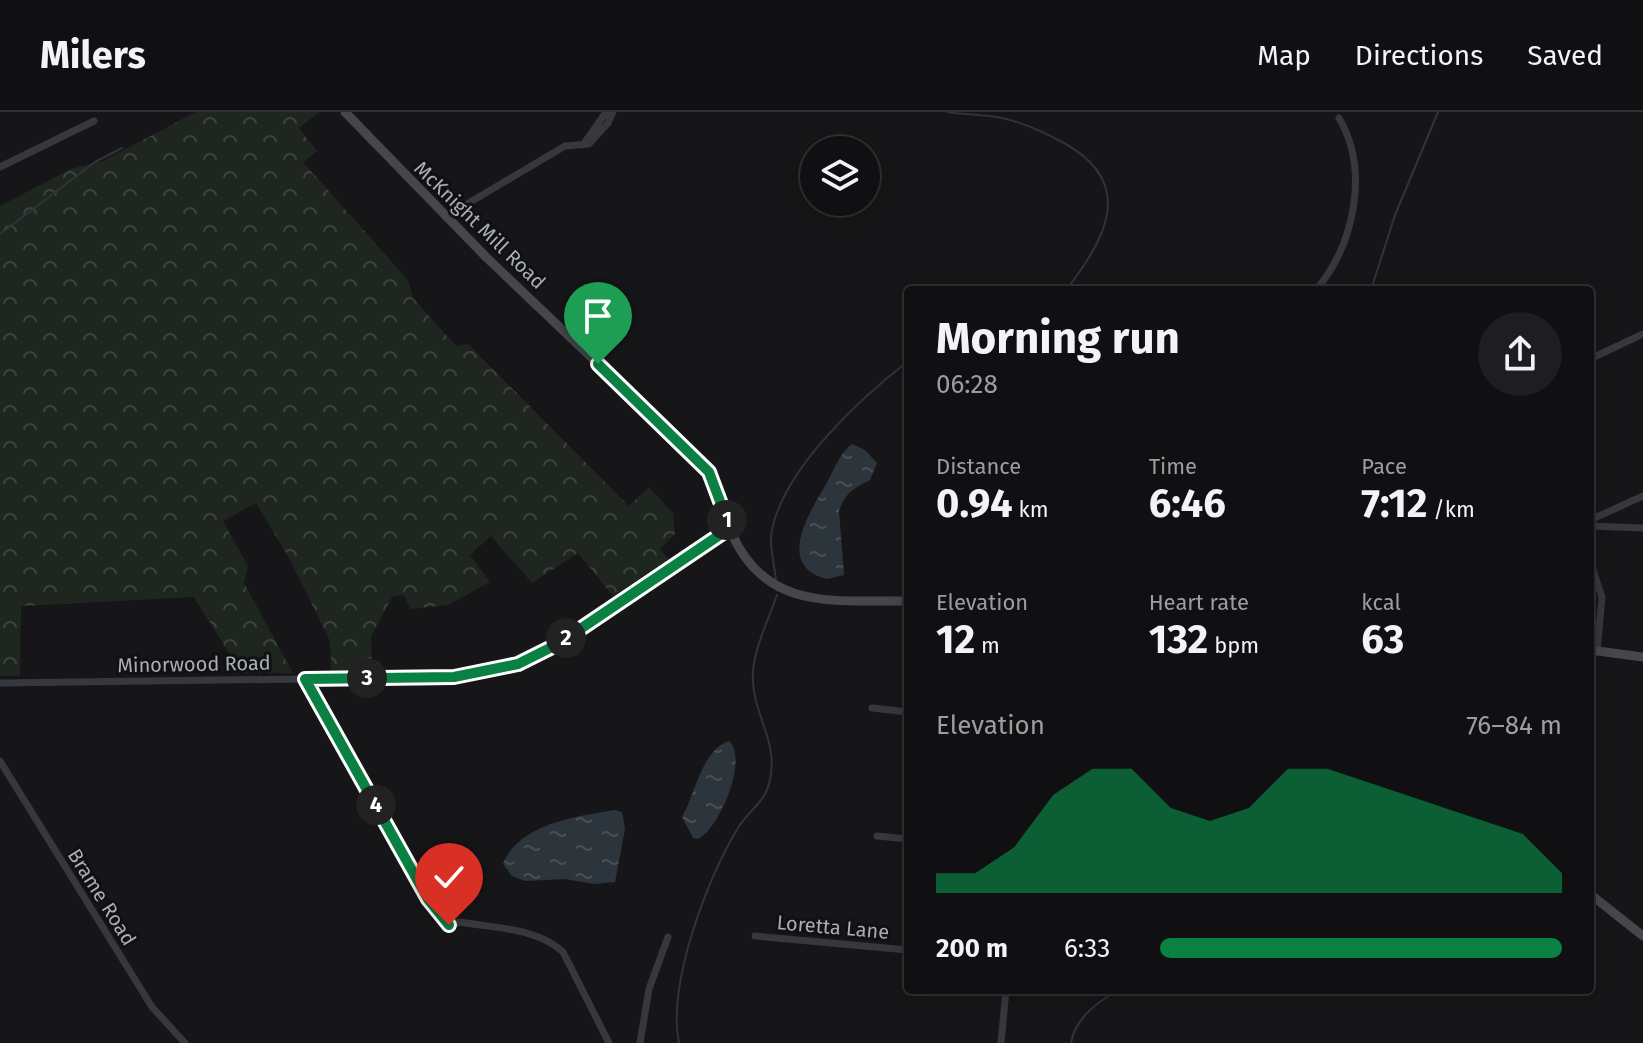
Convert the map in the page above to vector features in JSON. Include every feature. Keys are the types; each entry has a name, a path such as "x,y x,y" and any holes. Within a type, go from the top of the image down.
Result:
{"street":[{"name":"McKnight Mill Road","path":"345,112 445,217 695,456 715,484 730,528 753,569 770,584 791,593 827,600 904,601"},
{"path":"445,217 565,146 586,144 604,115 611,112"},
{"path":"1319,286 1331,270 1351,216 1355,163 1349,138 1339,118"},
{"path":"0,167 94,121"},
{"path":"1594,357 1643,334"},
{"path":"1594,518 1643,496"},
{"path":"1594,526 1643,528"},
{"name":"Minorwood Road","path":"0,683 454,677 518,664 567,638 730,528"},
{"path":"1594,573 1602,597 1594,645"},
{"path":"1594,651 1643,657"},
{"path":"305,679 428,899 449,925 460,922 536,935 555,944 563,952 609,1043"},
{"path":"872,708 904,712"},
{"name":"Brame Road","path":"0,761 152,1007 185,1043"},
{"path":"877,836 904,839"},
{"path":"1594,897 1643,936"},
{"name":"Loretta Lane","path":"755,936 904,950"},
{"path":"640,1043 649,989 668,937"},
{"path":"1001,1043 1006,994"}],"green space":[{"path":"196,112 319,112 299,128 317,151 303,162 408,280 413,298 456,346 468,344 629,506 649,487 673,513 675,534 660,549 669,559 613,596 578,553 532,583 491,536 470,555 490,582 448,605 410,609 404,595 392,597 371,636 372,671 331,672 330,641 289,558 256,503 223,521 248,566 244,583 293,673 237,673 232,658 194,597 21,606 20,676 0,676 0,206 71,169 103,161"}],"water":[{"path":"852,444 865,450 877,463 870,480 851,492 841,505 844,575 827,579 812,572 803,563 799,552 800,538 843,453"},
{"path":"729,741 736,762 729,793 715,822 698,839 693,838 682,817 712,753"},
{"path":"615,810 622,812 625,829 615,882 594,884 565,879 525,881 512,876 503,864 511,850 535,831 567,819"}],"waterway":[{"path":"947,112 995,117 1034,128 1064,143 1086,159 1100,176 1107,193 1107,212 1102,231 1093,251 1069,286"},
{"path":"1372,286 1395,215 1438,112"},
{"path":"0,234 95,162 122,148"},
{"path":"776,580 771,545 773,525 794,479 828,434 904,364"},
{"path":"679,1043 679,992 692,932 726,849 742,822 764,796 769,784 771,754 756,701 753,671 759,642 777,595"},
{"path":"1071,1043 1082,1018 1112,994"}],"route":[{"path":"449,925 428,899 305,679 471,676 518,664 558,644 730,528 709,472 598,364"}]}
